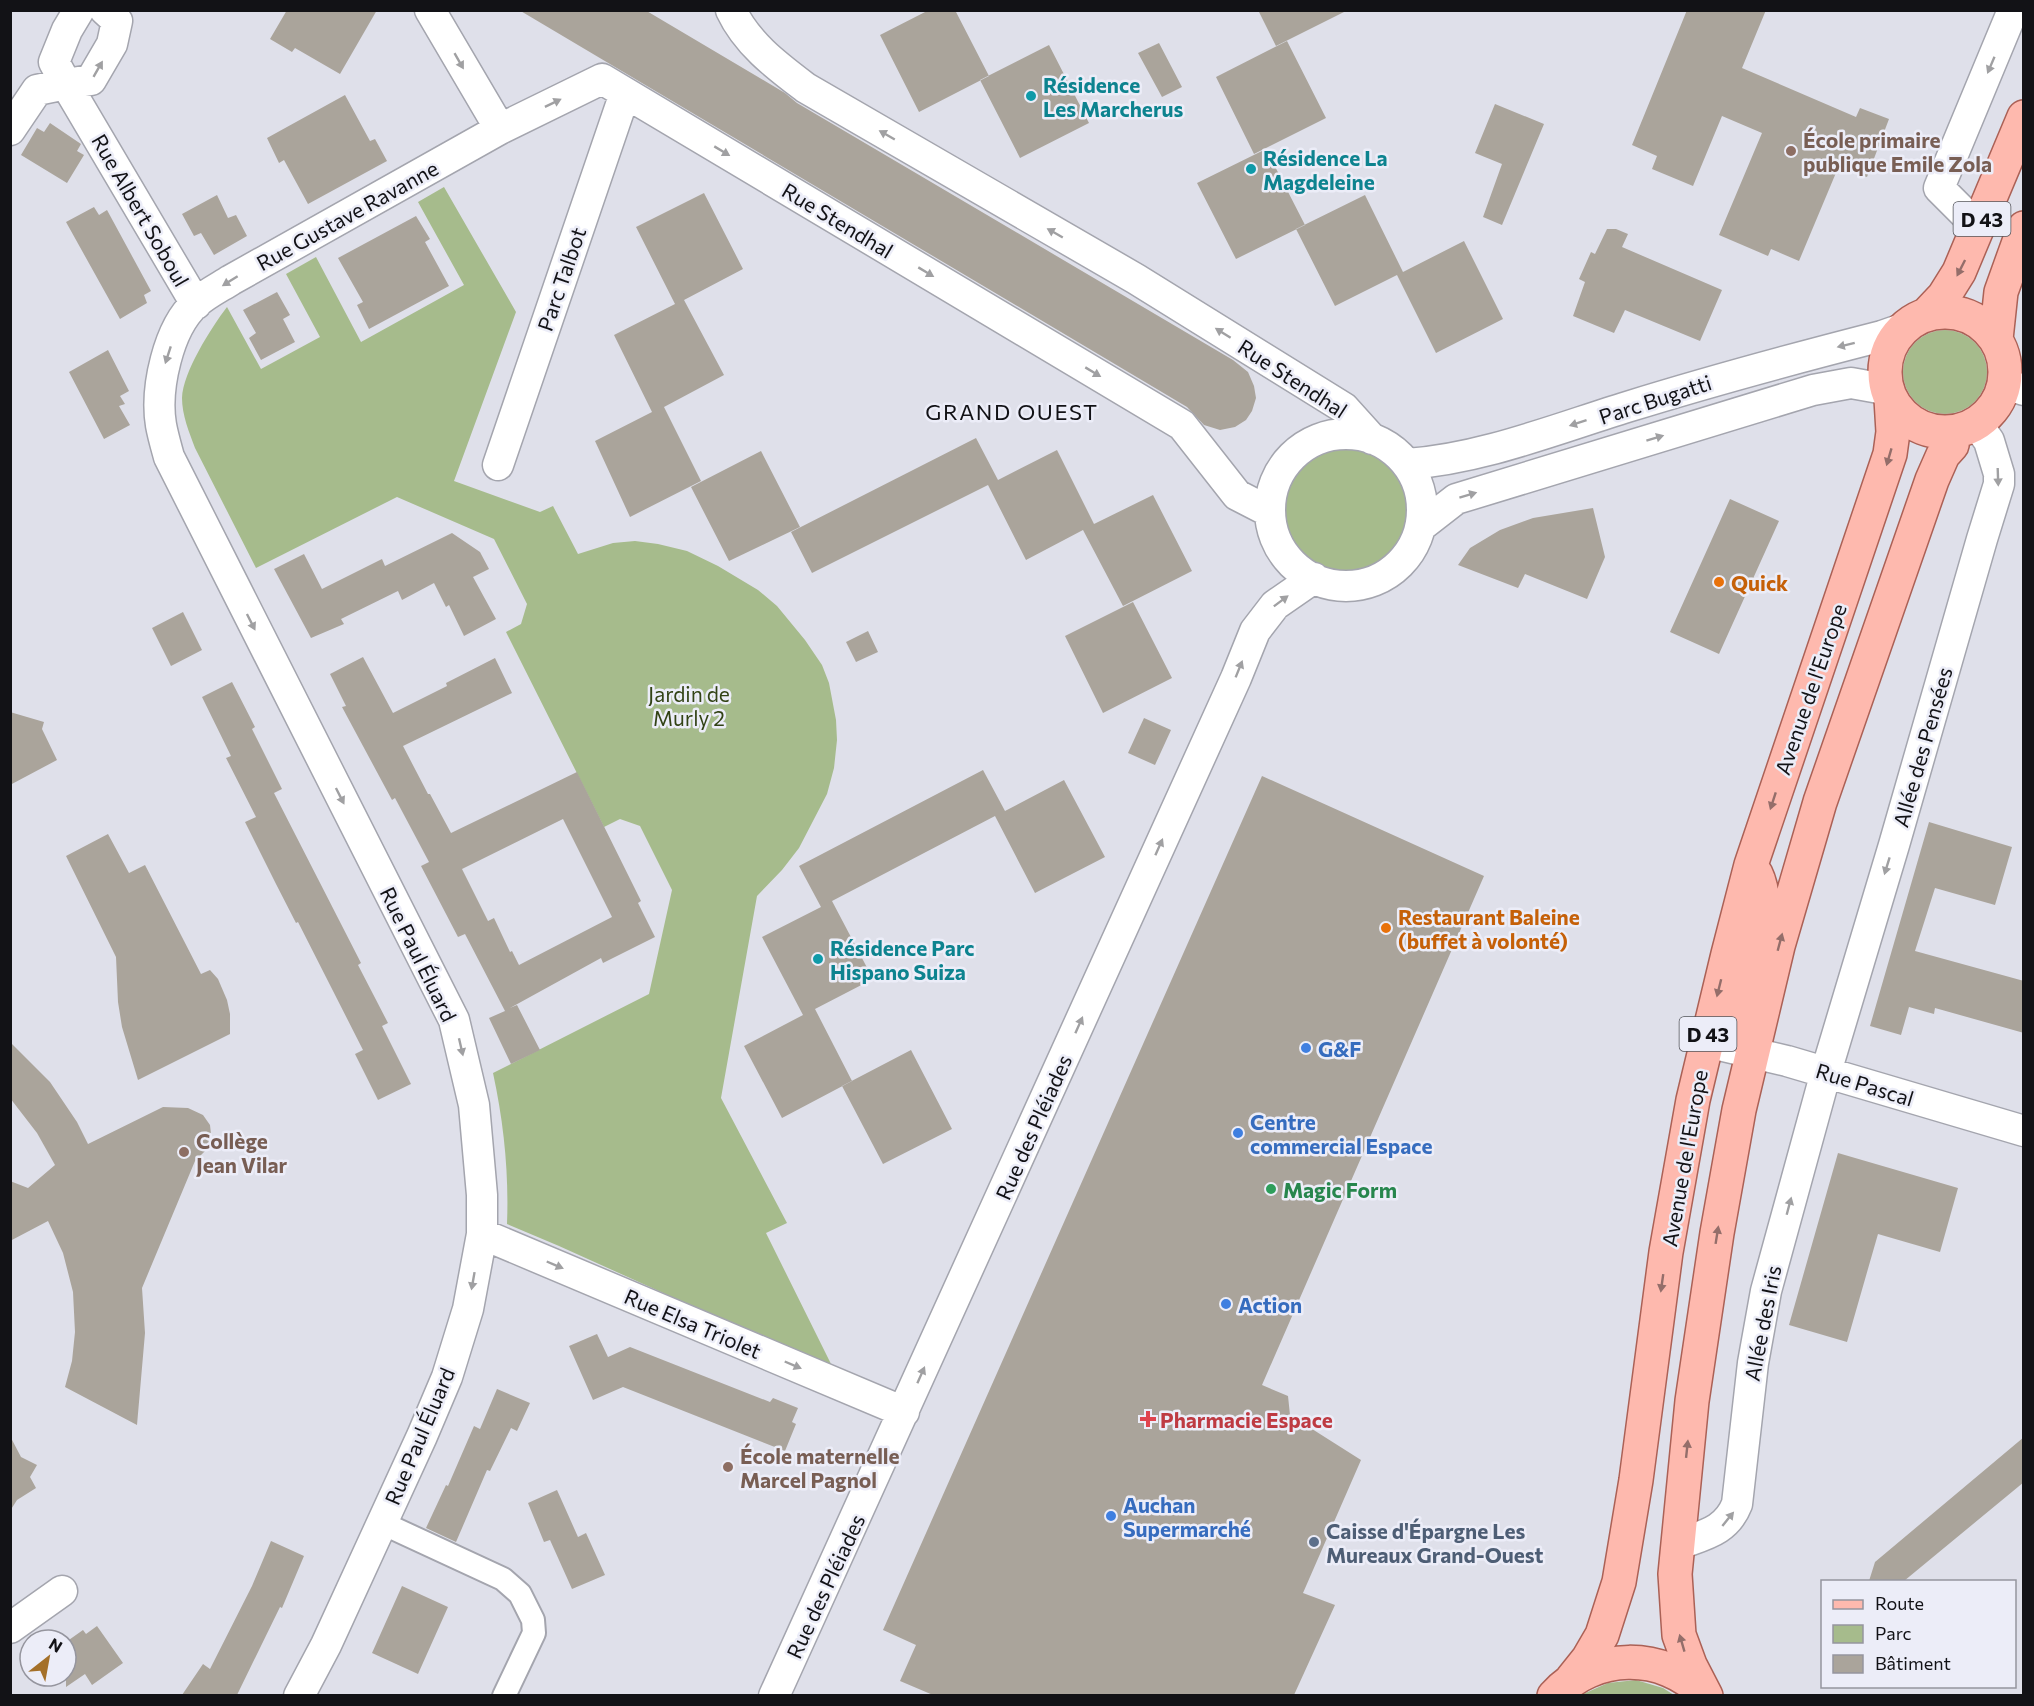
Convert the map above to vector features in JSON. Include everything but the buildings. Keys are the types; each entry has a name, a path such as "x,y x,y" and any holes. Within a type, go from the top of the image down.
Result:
{"main road":[{"name":"D 43","path":"1915,322 1952,286 1979,228 2024,117"},
{"name":"D 43","path":"1996,339 2001,292 2024,228"},
{"path":"1943,311 1958,313 1973,318 1996,339 2014,387 1988,415 1965,428 1939,432 1917,425 1899,412 1889,396 1885,379 1887,352 1915,322 1943,311"},
{"name":"Avenue de l'Europe","path":"1563,1687 1588,1659 1602,1635 1619,1582 1636,1480 1666,1252 1693,1100 1706,1042 1751,865 1890,453 1893,432 1889,396"},
{"name":"D 43","path":"1706,1695 1690,1665 1679,1635 1675,1585 1677,1545 1692,1401 1717,1233 1739,1110 1778,946 1820,802 1932,480 1943,456 1965,428"},
{"path":"1751,865 1762,886 1763,900 1761,920 1743,994 1742,1016 1746,1038 1753,1052"},
{"path":"1563,1687 1602,1665 1623,1662 1644,1663 1674,1672 1706,1695"}],"street":[{"name":"Rue Albert Soboul","path":"79,10 67,30 54,62 195,304 181,322 163,372 160,397 161,424 169,457 225,570"},
{"path":"10,130 37,90 92,80 112,44 117,21 105,10"},
{"path":"430,10 500,129"},
{"name":"Rue Stendhal","path":"731,10 738,25 752,43 806,88 1136,279 1344,408 1372,439"},
{"path":"1979,228 1939,188 2013,10"},
{"name":"Rue Stendhal","path":"500,129 602,79 1182,425 1237,495 1270,512"},
{"name":"Parc Talbot","path":"498,465 625,93"},
{"name":"Rue Gustave Ravanne","path":"195,304 231,280 500,129"},
{"name":"Parc Bugatti","path":"1407,464 1441,462 1583,422 1715,379 1882,336 1915,322"},
{"name":"Parc Bugatti","path":"1420,527 1456,499 1776,400 1845,383 1868,386 1889,396"},
{"name":"Allée des Pensées","path":"1826,1072 1999,484 2000,474 1989,441 1965,428"},
{"path":"1348,434 1372,439 1391,449 1407,464 1418,484 1422,506 1420,527 1410,552 1393,571 1370,583 1346,586 1321,582 1299,570 1282,551 1273,532 1270,512 1274,487 1285,465 1302,448 1324,438 1348,434"},
{"name":"Rue Paul Éluard","path":"225,570 454,1020 474,1105 482,1195 482,1233 468,1310 447,1377 326,1646 299,1695"},
{"name":"Rue des Pléiades","path":"774,1695 1236,678 1254,630 1275,605 1314,578"},
{"name":"Rue Pascal","path":"1706,1042 1826,1072 2024,1131"},
{"name":"Allée des Iris","path":"1677,1545 1724,1525 1737,1504 1752,1363 1766,1291 1826,1072"},
{"name":"Rue Elsa Triolet","path":"482,1233 904,1412"},
{"path":"381,1523 503,1579 520,1594 533,1620 534,1633 504,1695"},
{"path":"10,1628 62,1591"}],"green space":[{"name":"Jardin de Murly 2","path":"444,187 516,312 454,481 540,512 553,506 578,554 613,543 635,541 687,551 718,566 758,590 777,606 822,665 829,683 836,720 837,740 834,768 827,794 799,848 757,896 721,1098 787,1223 766,1233 834,1370 507,1224 505,1148 493,1073 649,994 672,890 640,826 620,819 604,827 506,632 521,624 527,604 494,539 397,497 256,568 188,430 182,398 187,376 206,338 227,307 261,369 320,337 286,274 316,257 361,342 464,285 418,202"},
{"path":"1945,330 1961,333 1975,342 1984,356 1987,372 1984,388 1975,402 1961,411 1945,414 1929,411 1915,402 1906,388 1903,372 1906,356 1915,342 1929,333"},
{"path":"1344,446 1368,451 1388,465 1402,485 1407,509 1402,533 1388,553 1368,567 1344,572 1320,567 1300,553 1286,533 1281,509 1286,485 1300,465 1320,451"},
{"path":"1636,1680 1663,1688 1674,1695 1581,1695 1608,1683"}],"place":[{"name":"Résidence Les Marcherus","path":"1031,96"},
{"name":"École primaire publique Emile Zola","path":"1791,151"},
{"name":"Résidence La Magdeleine","path":"1251,169"},
{"name":"Quick","path":"1719,582"},
{"name":"Restaurant Baleine (buffet à volonté)","path":"1386,928"},
{"name":"Résidence Parc Hispano Suiza","path":"818,959"},
{"name":"G&F","path":"1306,1048"},
{"name":"Centre commercial Espace","path":"1238,1133"},
{"name":"Collège Jean Vilar","path":"184,1152"},
{"name":"Magic Form","path":"1271,1189"},
{"name":"Action","path":"1226,1304"},
{"name":"Pharmacie Espace","path":"1148,1419"},
{"name":"École maternelle Marcel Pagnol","path":"728,1467"},
{"name":"Auchan Supermarché","path":"1111,1516"},
{"name":"Caisse d'Épargne Les Mureaux Grand-Ouest","path":"1314,1542"}],"district":[{"name":"GRAND OUEST","path":"1012,411"}]}
